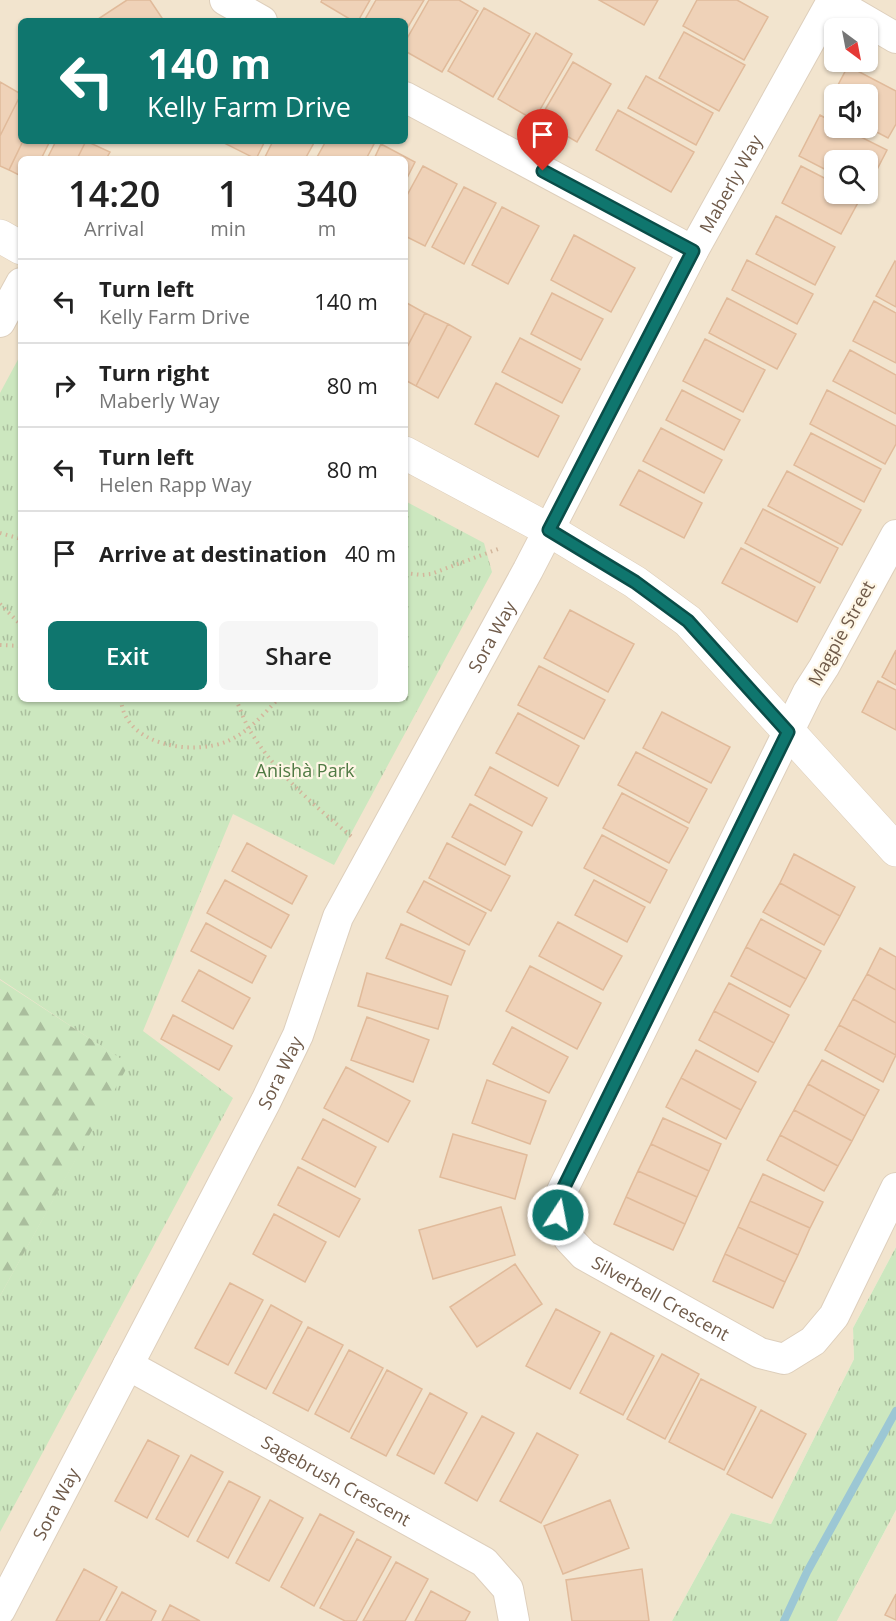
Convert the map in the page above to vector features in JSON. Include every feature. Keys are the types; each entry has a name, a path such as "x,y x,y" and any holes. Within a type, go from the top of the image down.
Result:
{"street":[{"path":"225,0 257,18"},
{"path":"832,0 896,38"},
{"name":"Maberly Way","path":"549,530 693,251 832,0"},
{"path":"408,99 693,251"},
{"path":"0,236 18,246"},
{"path":"0,322 18,289"},
{"path":"408,455 549,530 635,582 688,621 896,850"},
{"name":"Sora Way","path":"0,1610 298,1035 338,917 549,530"},
{"name":"Magpie Street","path":"788,732 896,535"},
{"name":"Silverbell Crescent","path":"788,732 562,1191 558,1215 569,1239 584,1255 760,1353 784,1359 813,1341 834,1316 896,1188"},
{"name":"Sagebrush Crescent","path":"128,1365 484,1562 508,1590 514,1621"}],"path":[{"path":"0,533 18,538"},
{"path":"408,573 431,574 498,549"},
{"path":"0,604 18,622"},
{"path":"0,645 18,646"},
{"path":"121,702 121,707 130,724 138,731 156,741 183,747 206,746 227,741 249,728 275,702"},
{"path":"237,702 249,728 281,773 298,791 353,838"}],"shaded area":[{"path":"0,0 896,0 896,1247 853,1328 854,1359 771,1524 731,1513 672,1621 0,1621"},
{"path":"896,1510 896,1621 837,1621"}],"green space":[{"name":"Anishà Park","path":"18,360 18,702 408,702 408,503 484,543 492,572 334,865 233,814 143,1031 233,1098 0,1532 0,1296 128,1064 0,979 0,393"},
{"path":"0,980 129,1064 0,1296"},
{"path":"896,1247 896,1510 837,1621 672,1621 731,1513 771,1524 854,1359 853,1328"}],"building":[{"path":"127,0 150,0 162,18 100,18"},
{"path":"322,0 370,0 360,18 348,18 321,2"},
{"path":"376,0 424,0 408,27 408,18 366,18"},
{"path":"429,0 459,0 478,11 442,72 408,53 408,37"},
{"path":"599,0 658,0 644,25"},
{"path":"697,0 737,0 768,17 744,60 683,26"},
{"path":"484,8 530,34 493,97 448,71"},
{"path":"684,32 745,65 719,111 659,78"},
{"path":"536,33 572,54 534,120 498,99"},
{"path":"573,62 611,84 577,142 539,120"},
{"path":"845,72 860,72 896,91 896,124 888,138 878,133 878,84 839,84"},
{"path":"646,76 713,113 696,145 628,108"},
{"path":"0,82 18,92 18,100 0,136"},
{"path":"18,100 18,144 22,144 9,170 0,166 0,136"},
{"path":"618,110 694,152 671,192 596,150"},
{"path":"820,115 824,117 824,138 863,138 887,150 878,168 878,150 824,150 824,169 799,156"},
{"path":"22,144 48,144 42,156 18,156 18,174 9,170"},
{"path":"54,144 84,144 78,156 48,156"},
{"path":"84,144 93,144 110,152 108,156 78,156"},
{"path":"226,144 264,144 258,156 250,156"},
{"path":"272,144 313,144 307,156 266,156"},
{"path":"324,144 374,144 368,156 318,156"},
{"path":"381,144 404,156 375,156"},
{"path":"408,158 415,162 408,176"},
{"path":"423,166 457,184 425,246 408,238 408,194"},
{"path":"801,166 824,178 824,204 857,204 841,234 782,203"},
{"path":"464,187 496,203 464,264 432,247"},
{"path":"502,207 539,226 508,284 472,265"},
{"path":"776,216 835,247 815,285 756,254"},
{"path":"574,235 635,268 611,312 551,280"},
{"path":"747,260 813,294 797,324 732,290"},
{"path":"896,262 896,307 876,296"},
{"path":"552,293 603,319 581,360 531,334"},
{"path":"727,298 796,334 777,369 709,333"},
{"path":"874,301 896,313 896,363 853,341"},
{"path":"408,304 425,313 408,345"},
{"path":"425,313 448,324 416,386 408,382 408,345"},
{"path":"448,324 471,337 438,398 416,386"},
{"path":"520,338 580,369 562,403 502,372"},
{"path":"705,339 765,370 743,412 683,381"},
{"path":"850,350 896,375 896,414 833,381"},
{"path":"496,383 559,416 538,457 475,424"},
{"path":"682,390 740,420 724,450 666,420"},
{"path":"827,390 896,426 896,444 885,464 810,424"},
{"path":"661,428 722,460 704,493 643,461"},
{"path":"811,433 881,469 864,502 794,465"},
{"path":"639,470 702,503 684,538 620,505"},
{"path":"787,471 861,510 842,545 768,506"},
{"path":"763,509 838,548 820,583 745,543"},
{"path":"741,548 815,587 797,622 722,583"},
{"path":"570,610 634,644 608,692 544,658"},
{"path":"896,650 896,685 882,677"},
{"path":"539,666 605,700 584,739 518,705"},
{"path":"878,681 896,690 896,730 862,712"},
{"path":"662,712 730,747 711,783 643,748"},
{"path":"518,713 579,746 558,786 496,753"},
{"path":"636,752 707,789 689,823 618,785"},
{"path":"490,767 547,798 532,826 475,795"},
{"path":"622,793 688,828 669,863 603,828"},
{"path":"470,804 522,832 505,865 452,837"},
{"path":"602,835 667,870 650,903 584,868"},
{"path":"247,843 307,876 292,904 232,871"},
{"path":"447,843 510,876 491,911 429,878"},
{"path":"794,854 855,887 840,916 780,883"},
{"path":"225,880 289,915 271,948 207,913"},
{"path":"594,880 645,907 627,942 575,915"},
{"path":"424,881 486,913 469,945 407,912"},
{"path":"780,883 840,916 824,945 763,912"},
{"path":"761,919 821,951 806,979 746,947"},
{"path":"558,922 622,956 603,990 539,956"},
{"path":"206,923 266,956 252,983 191,951"},
{"path":"401,924 465,951 451,985 386,958"},
{"path":"746,947 806,979 790,1007 731,976"},
{"path":"880,948 896,957 896,990 867,974"},
{"path":"530,966 601,1003 577,1049 506,1011"},
{"path":"199,970 250,998 233,1029 182,1001"},
{"path":"367,973 448,996 438,1029 358,1006"},
{"path":"867,974 896,990 896,1023 853,999"},
{"path":"729,983 789,1015 774,1043 714,1011"},
{"path":"853,999 896,1023 896,1055 839,1025"},
{"path":"714,1011 774,1043 758,1072 699,1040"},
{"path":"173,1015 232,1046 219,1070 161,1039"},
{"path":"367,1017 429,1040 413,1082 351,1060"},
{"path":"839,1025 896,1055 883,1082 825,1050"},
{"path":"512,1027 568,1057 549,1093 493,1064"},
{"path":"696,1050 756,1082 741,1110 681,1078"},
{"path":"822,1060 879,1090 865,1116 808,1084"},
{"path":"346,1067 410,1101 388,1142 324,1108"},
{"path":"681,1078 741,1110 726,1139 666,1107"},
{"path":"487,1080 546,1101 530,1144 472,1123"},
{"path":"808,1084 865,1116 852,1141 794,1110"},
{"path":"794,1110 852,1141 838,1166 780,1135"},
{"path":"663,1118 721,1144 709,1171 651,1144"},
{"path":"323,1119 376,1147 355,1187 302,1159"},
{"path":"453,1134 527,1155 515,1199 440,1177"},
{"path":"780,1135 838,1166 824,1191 767,1160"},
{"path":"651,1144 709,1171 697,1197 638,1171"},
{"path":"298,1167 360,1199 339,1237 278,1205"},
{"path":"638,1171 697,1197 685,1224 626,1197"},
{"path":"763,1174 823,1202 810,1228 750,1201"},
{"path":"626,1197 685,1224 673,1250 614,1224"},
{"path":"750,1201 810,1228 798,1255 738,1227"},
{"path":"501,1207 515,1255 433,1279 419,1230"},
{"path":"274,1214 326,1242 305,1282 253,1254"},
{"path":"738,1227 798,1255 785,1282 725,1254"},
{"path":"725,1254 785,1282 773,1308 713,1281"},
{"path":"515,1264 542,1304 477,1347 450,1307"},
{"path":"230,1283 263,1300 228,1365 195,1348"},
{"path":"271,1305 302,1322 266,1389 235,1373"},
{"path":"556,1309 600,1332 570,1389 526,1366"},
{"path":"308,1327 343,1345 308,1411 273,1393"},
{"path":"611,1333 654,1356 623,1415 580,1393"},
{"path":"349,1350 383,1368 349,1432 315,1414"},
{"path":"662,1354 699,1374 665,1439 627,1419"},
{"path":"387,1370 422,1389 386,1456 351,1438"},
{"path":"701,1379 756,1407 724,1470 669,1442"},
{"path":"430,1393 467,1413 434,1474 397,1455"},
{"path":"761,1410 806,1434 772,1498 727,1474"},
{"path":"482,1416 514,1433 477,1501 445,1483"},
{"path":"537,1433 578,1455 541,1523 500,1501"},
{"path":"148,1440 179,1456 147,1518 115,1501"},
{"path":"191,1455 223,1472 188,1537 156,1519"},
{"path":"229,1481 260,1497 228,1558 197,1541"},
{"path":"270,1500 303,1518 269,1581 236,1563"},
{"path":"610,1500 629,1548 563,1574 544,1526"},
{"path":"320,1514 354,1532 314,1606 281,1587"},
{"path":"357,1539 391,1557 356,1621 345,1621 320,1608"},
{"path":"396,1562 428,1579 405,1621 363,1621"},
{"path":"84,1569 117,1587 99,1621 56,1621"},
{"path":"642,1569 649,1621 572,1621 566,1580"},
{"path":"431,1591 470,1612 465,1621 415,1621"},
{"path":"122,1592 156,1611 151,1621 106,1621"},
{"path":"896,1594 896,1620 885,1615"},
{"path":"170,1605 200,1621 162,1621"}],"waterway":[{"path":"784,1621 807,1572 896,1411"}],"route":[{"path":"543,171 693,251 549,530 635,582 688,621 788,732 562,1191 558,1215"}]}
